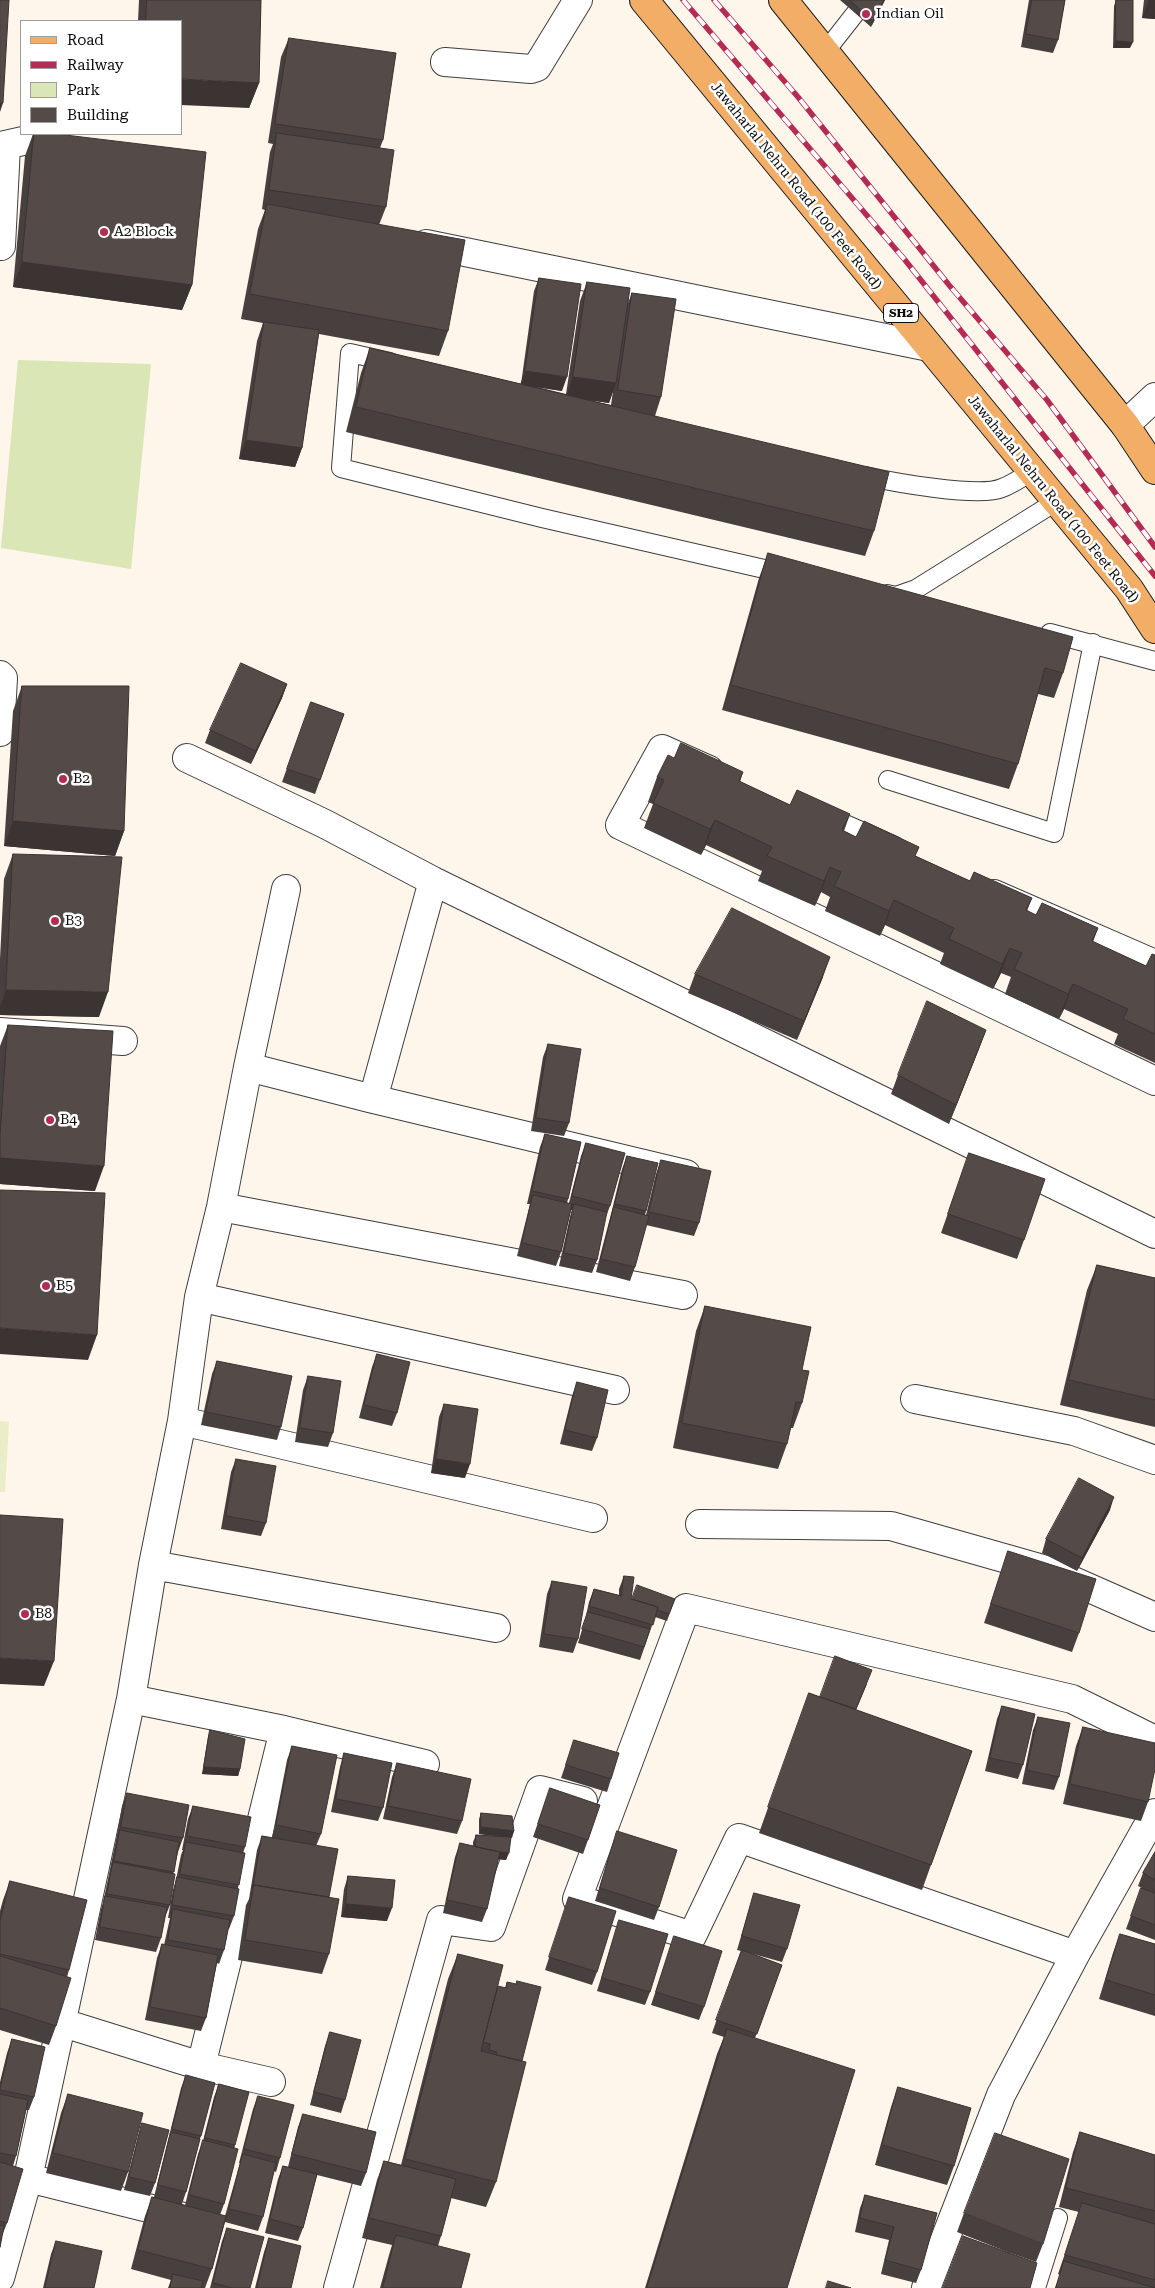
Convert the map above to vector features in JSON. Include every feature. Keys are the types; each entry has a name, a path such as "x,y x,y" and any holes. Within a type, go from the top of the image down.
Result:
{"main road":[{"name":"Jawaharlal Nehru Road (100 Feet Road)","path":"644,0 1129,589 1155,629"},
{"path":"783,0 1125,425 1155,470"}],"street":[{"path":"444,62 537,67 578,0"},
{"path":"0,250 3,146 32,139 35,135"},
{"path":"401,239 929,347"},
{"path":"1125,425 1155,397"},
{"path":"0,675 3,678 0,732"},
{"path":"735,781 662,749 620,825 1155,1080"},
{"path":"187,758 325,824 433,881 1155,1234"},
{"path":"790,805 918,860"},
{"path":"373,1099 433,881"},
{"path":"972,884 1155,964"},
{"path":"0,2278 28,2178 60,2022 131,1699 153,1565 182,1421 199,1297 221,1207 248,1067 286,889"},
{"path":"0,1032 123,1042"},
{"path":"248,1067 686,1174"},
{"path":"221,1207 683,1295"},
{"path":"199,1297 616,1390"},
{"path":"915,1399 1074,1432 1155,1460"},
{"path":"182,1421 593,1518"},
{"path":"700,1524 891,1526 1053,1572 1155,1616"},
{"path":"153,1565 496,1628"},
{"path":"1075,1955 739,1838 692,1936 577,1899 686,1608 1072,1699 1155,1740"},
{"path":"131,1699 284,1730 425,1764"},
{"path":"201,2066 284,1730"},
{"path":"338,2288 441,1920 491,1928 540,1790 610,1807"},
{"path":"926,2288 956,2240 1001,2095 1075,1955 1155,1812"},
{"path":"60,2022 201,2066 271,2082"},
{"path":"28,2178 209,2223"}],"lane":[{"path":"825,52 861,6 861,0"},
{"path":"408,367 350,353 341,468 542,518 804,578"},
{"path":"846,471 894,483 962,490 1001,489 1032,471"},
{"path":"896,596 916,589 1057,501"},
{"path":"872,593 924,602"},
{"path":"1037,630 1155,661"},
{"path":"888,780 1054,833 1093,644"},
{"path":"999,2256 1039,2280 1058,2218"}],"green space":[{"path":"18,360 151,364 131,569 1,548"},
{"path":"0,1421 9,1422 5,1492 0,1492"}],"building":[{"path":"0,0 9,0 3,103 0,103"},
{"path":"147,0 261,0 259,83 182,79 182,20 146,20"},
{"path":"850,0 884,0 873,21"},
{"path":"1032,0 1065,0 1058,40 1026,34"},
{"path":"1116,0 1133,0 1133,42 1116,41"},
{"path":"289,38 396,53 383,140 275,124"},
{"path":"277,133 394,150 386,207 269,190"},
{"name":"A2 Block","path":"34,135 65,135 206,152 192,285 22,262"},
{"path":"267,204 465,240 448,331 250,294"},
{"path":"539,278 581,284 567,377 525,371"},
{"path":"587,282 630,288 616,383 573,377"},
{"path":"632,293 676,299 661,397 618,390"},
{"path":"264,322 319,330 302,448 246,440"},
{"path":"370,348 889,472 874,531 356,407"},
{"path":"768,553 1073,637 1063,673 1045,668 1018,764 731,685"},
{"path":"241,663 287,684 256,751 210,730"},
{"name":"B2","path":"22,686 129,686 124,831 13,821"},
{"path":"311,702 344,714 320,780 287,769"},
{"path":"681,743 743,772 739,781 790,805 797,790 850,814 842,830 856,837 864,821 919,847 915,856 970,881 974,872 1032,898 1026,910 1036,915 1042,903 1098,928 1092,941 1146,966 1152,954 1155,955 1155,1034 1123,1019 1128,1009 1073,984 1068,994 1014,969 1022,953 1010,948 1002,964 949,939 954,928 894,900 889,911 834,886 841,872 830,867 824,881 767,856 772,847 715,820 710,829 653,803 664,780 657,777 668,755 674,758"},
{"name":"B3","path":"13,854 122,857 108,992 6,990"},
{"path":"732,908 830,957 804,1021 695,974"},
{"path":"927,1001 986,1030 956,1105 898,1075"},
{"name":"B4","path":"8,1025 113,1031 104,1166 0,1158"},
{"path":"548,1044 581,1049 569,1123 536,1118"},
{"path":"545,1134 581,1142 568,1199 532,1191"},
{"path":"586,1143 625,1153 610,1206 572,1196"},
{"path":"969,1153 1045,1179 1024,1240 948,1214"},
{"path":"627,1156 658,1163 646,1211 615,1204"},
{"path":"661,1160 711,1171 699,1223 649,1212"},
{"name":"B5","path":"0,1190 105,1193 97,1335 0,1328"},
{"path":"533,1195 572,1204 561,1252 522,1243"},
{"path":"574,1204 607,1212 597,1260 564,1253"},
{"path":"614,1207 649,1216 635,1267 601,1259"},
{"path":"1097,1265 1155,1278 1155,1400 1069,1380"},
{"path":"705,1306 811,1327 802,1370 809,1371 802,1403 796,1402 787,1444 682,1423"},
{"path":"377,1354 410,1362 397,1413 364,1405"},
{"path":"217,1361 292,1376 281,1427 206,1412"},
{"path":"308,1376 341,1381 333,1433 300,1428"},
{"path":"577,1382 608,1390 597,1438 565,1430"},
{"path":"444,1404 478,1409 470,1464 436,1459"},
{"path":"236,1459 276,1466 266,1523 226,1516"},
{"path":"1079,1478 1114,1497 1082,1558 1046,1539"},
{"name":"B8","path":"0,1515 63,1519 54,1661 0,1658"},
{"path":"1008,1551 1096,1579 1079,1633 991,1604"},
{"path":"624,1576 634,1577 631,1599 658,1607 653,1625 589,1606 594,1589 621,1596"},
{"path":"552,1581 587,1587 578,1639 544,1634"},
{"path":"637,1585 675,1599 669,1614 657,1610 658,1607 632,1599"},
{"path":"588,1612 650,1629 644,1647 582,1629"},
{"path":"835,1656 872,1670 856,1709 820,1697"},
{"path":"809,1693 972,1751 931,1865 768,1807"},
{"path":"1002,1706 1035,1714 1023,1765 990,1758"},
{"path":"1038,1717 1070,1723 1059,1777 1027,1770"},
{"path":"1083,1727 1155,1743 1155,1769 1148,1802 1070,1784"},
{"path":"210,1730 245,1739 240,1769 204,1767"},
{"path":"574,1740 619,1753 611,1779 566,1765"},
{"path":"292,1746 337,1755 321,1834 276,1825"},
{"path":"344,1753 392,1763 383,1808 336,1799"},
{"path":"397,1763 471,1779 462,1821 388,1806"},
{"path":"550,1788 600,1805 588,1840 538,1824"},
{"path":"127,1793 189,1805 183,1838 121,1827"},
{"path":"193,1806 251,1817 245,1847 187,1836"},
{"path":"481,1813 512,1816 514,1831 481,1827"},
{"path":"120,1830 179,1842 174,1872 114,1861"},
{"path":"617,1831 677,1850 659,1907 600,1888"},
{"path":"476,1835 511,1837 509,1853 476,1847"},
{"path":"262,1836 338,1849 329,1897 254,1885 253,1887"},
{"path":"186,1842 245,1853 239,1885 180,1874"},
{"path":"460,1843 500,1852 487,1909 447,1900"},
{"path":"1155,1852 1155,1880 1143,1873"},
{"path":"113,1862 175,1874 170,1905 107,1894"},
{"path":"348,1876 395,1880 392,1908 346,1904"},
{"path":"177,1877 239,1889 234,1916 172,1905"},
{"path":"10,1881 87,1900 69,1970 0,1954 0,1921"},
{"path":"254,1885 339,1899 329,1954 245,1940"},
{"path":"1141,1888 1155,1893 1155,1925 1131,1916"},
{"path":"754,1893 800,1905 787,1949 742,1936"},
{"path":"105,1896 167,1907 161,1938 100,1927"},
{"path":"569,1897 616,1911 597,1972 549,1957"},
{"path":"173,1909 230,1920 224,1950 168,1940"},
{"path":"619,1920 668,1934 650,1992 602,1978"},
{"path":"1120,1934 1155,1944 1155,1995 1106,1980"},
{"path":"674,1936 722,1951 704,2007 656,1992"},
{"path":"162,1944 218,1955 206,2018 150,2007"},
{"path":"742,1950 782,1965 757,2034 716,2020"},
{"path":"458,1954 503,1965 481,2051 526,2062 496,2182 405,2159"},
{"path":"0,1956 71,1978 56,2026 0,2008"},
{"path":"517,1981 541,1987 522,2061 496,2055 497,2052 489,2050 490,2044 483,2042 498,1986 506,1988 507,1982 516,1984"},
{"path":"727,2029 855,2070 787,2288 647,2288"},
{"path":"330,2032 361,2040 345,2100 314,2092"},
{"path":"12,2039 45,2047 34,2097 0,2090"},
{"path":"186,2075 215,2083 201,2136 172,2129"},
{"path":"219,2084 249,2092 235,2145 205,2138"},
{"path":"898,2087 971,2108 954,2166 882,2145"},
{"path":"0,2094 28,2100 16,2156 0,2153"},
{"path":"68,2094 143,2113 128,2172 53,2153"},
{"path":"258,2096 294,2105 280,2158 244,2149"},
{"path":"303,2114 376,2132 366,2173 292,2154"},
{"path":"142,2123 169,2130 155,2183 129,2177"},
{"path":"171,2132 200,2139 186,2192 158,2185"},
{"path":"1080,2132 1155,2155 1155,2211 1066,2188"},
{"path":"995,2133 1069,2159 1043,2244 964,2213"},
{"path":"203,2140 238,2149 224,2204 189,2195"},
{"path":"243,2154 276,2163 263,2217 229,2209"},
{"path":"384,2161 456,2179 441,2236 369,2218"},
{"path":"0,2162 23,2169 7,2223 0,2221"},
{"path":"283,2166 317,2174 303,2228 270,2219"},
{"path":"865,2195 937,2213 921,2270 885,2260 894,2227 860,2218"},
{"path":"152,2197 226,2216 212,2269 138,2250"},
{"path":"1082,2203 1155,2224 1155,2280 1065,2255"},
{"path":"0,2225 4,2226 0,2247"},
{"path":"227,2228 264,2237 250,2288 232,2288 213,2283"},
{"path":"396,2235 470,2254 461,2288 383,2288"},
{"path":"963,2236 1037,2263 1030,2288 943,2288"},
{"path":"269,2238 301,2246 291,2288 257,2288"},
{"path":"56,2241 102,2251 94,2288 45,2288"},
{"path":"1064,2261 1155,2288 1056,2288"},
{"path":"173,2274 203,2281 201,2288 170,2288"},
{"path":"828,2281 851,2288 826,2288"}],"railway":[{"path":"683,0 905,260 1155,576"},
{"path":"714,0 798,97 949,285 1047,400 1155,547"}],"place":[{"name":"Indian Oil","path":"866,14"},
{"name":"A2 Block","path":"104,232"},
{"name":"B2","path":"63,779"},
{"name":"B3","path":"55,921"},
{"name":"B4","path":"50,1120"},
{"name":"B5","path":"46,1286"},
{"name":"B8","path":"25,1614"}]}
